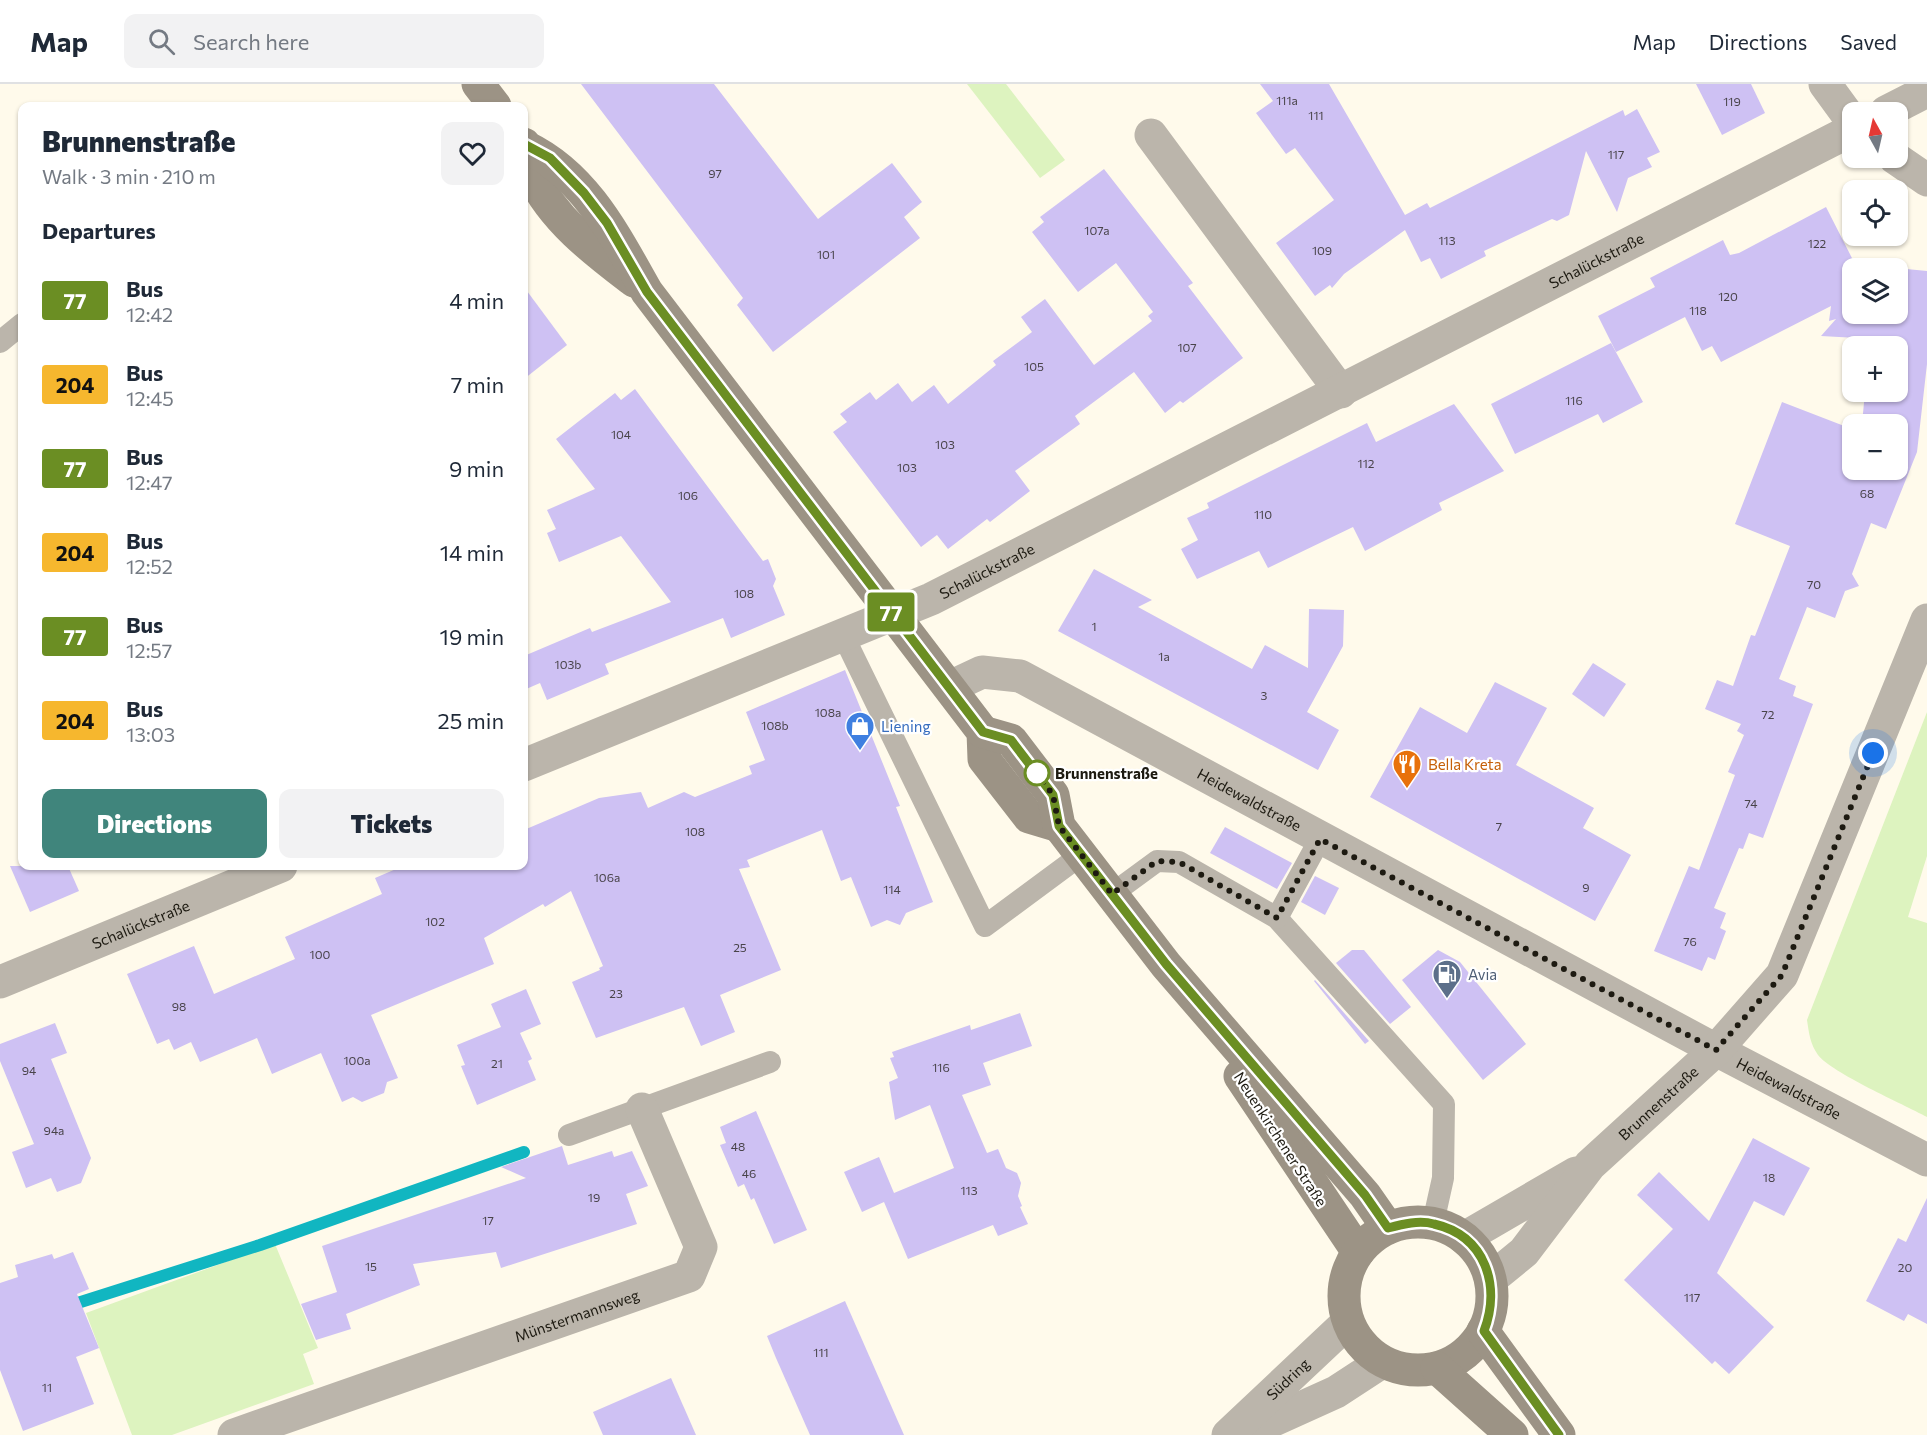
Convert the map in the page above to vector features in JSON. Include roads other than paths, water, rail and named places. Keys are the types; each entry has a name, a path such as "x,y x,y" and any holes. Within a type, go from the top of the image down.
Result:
{"main road":[{"path":"478,84 492,102"},
{"name":"Neuenkirchener Straße","path":"528,148 550,158 584,193 607,223 647,292 983,732 1011,740 1053,795 1059,826 1081,855 1166,964 1365,1195 1388,1228"},
{"name":"Neuenkirchener Straße","path":"1166,964 1358,1252"},
{"path":"1410,1222 1433,1223 1464,1238 1481,1256 1491,1279 1491,1306 1484,1331 1472,1348 1456,1360 1437,1368 1400,1368 1382,1362 1356,1337 1348,1322 1344,1298 1347,1274 1358,1252 1372,1238 1388,1228 1410,1222"},
{"path":"1484,1331 1559,1435"},
{"path":"1437,1368 1512,1435"}],"street":[{"path":"1825,84 1842,107"},
{"path":"1906,102 1927,91"},
{"path":"1151,135 1341,392"},
{"name":"Schalückstraße","path":"528,763 931,599 1842,135"},
{"path":"1908,167 1927,180"},
{"name":"Brunnenstraße","path":"1491,1279 1524,1252 1590,1165 1716,1050 1782,975 1927,620"},
{"name":"Heidewaldstraße","path":"950,687 982,672 1020,676 1320,839 1927,1160"},
{"name":"Schalückstraße","path":"0,982 271,870"},
{"name":"Münstermannsweg","path":"234,1435 298,1424 690,1276 701,1248 642,1109"},
{"name":"Brunnenstraße","path":"1464,1238 1590,1165"},
{"name":"Südring","path":"1228,1435 1348,1322"},
{"name":"Südring","path":"1241,1435 1336,1392 1382,1362"}],"lane":[{"path":"0,342 18,327"},
{"path":"843,635 985,926 1081,855"},
{"path":"1277,918 1320,839"},
{"path":"1112,894 1157,861 1179,862 1277,918 1444,1104 1443,1178 1433,1223"},
{"path":"569,1135 770,1062"}],"waterway":[{"path":"65,1307 260,1245 524,1152"}],"place":[{"name":"Liening","path":"860,752"},
{"name":"Brunnenstraße","path":"1037,773"},
{"name":"Bella Kreta","path":"1407,790"},
{"name":"Avia","path":"1447,1000"}]}
